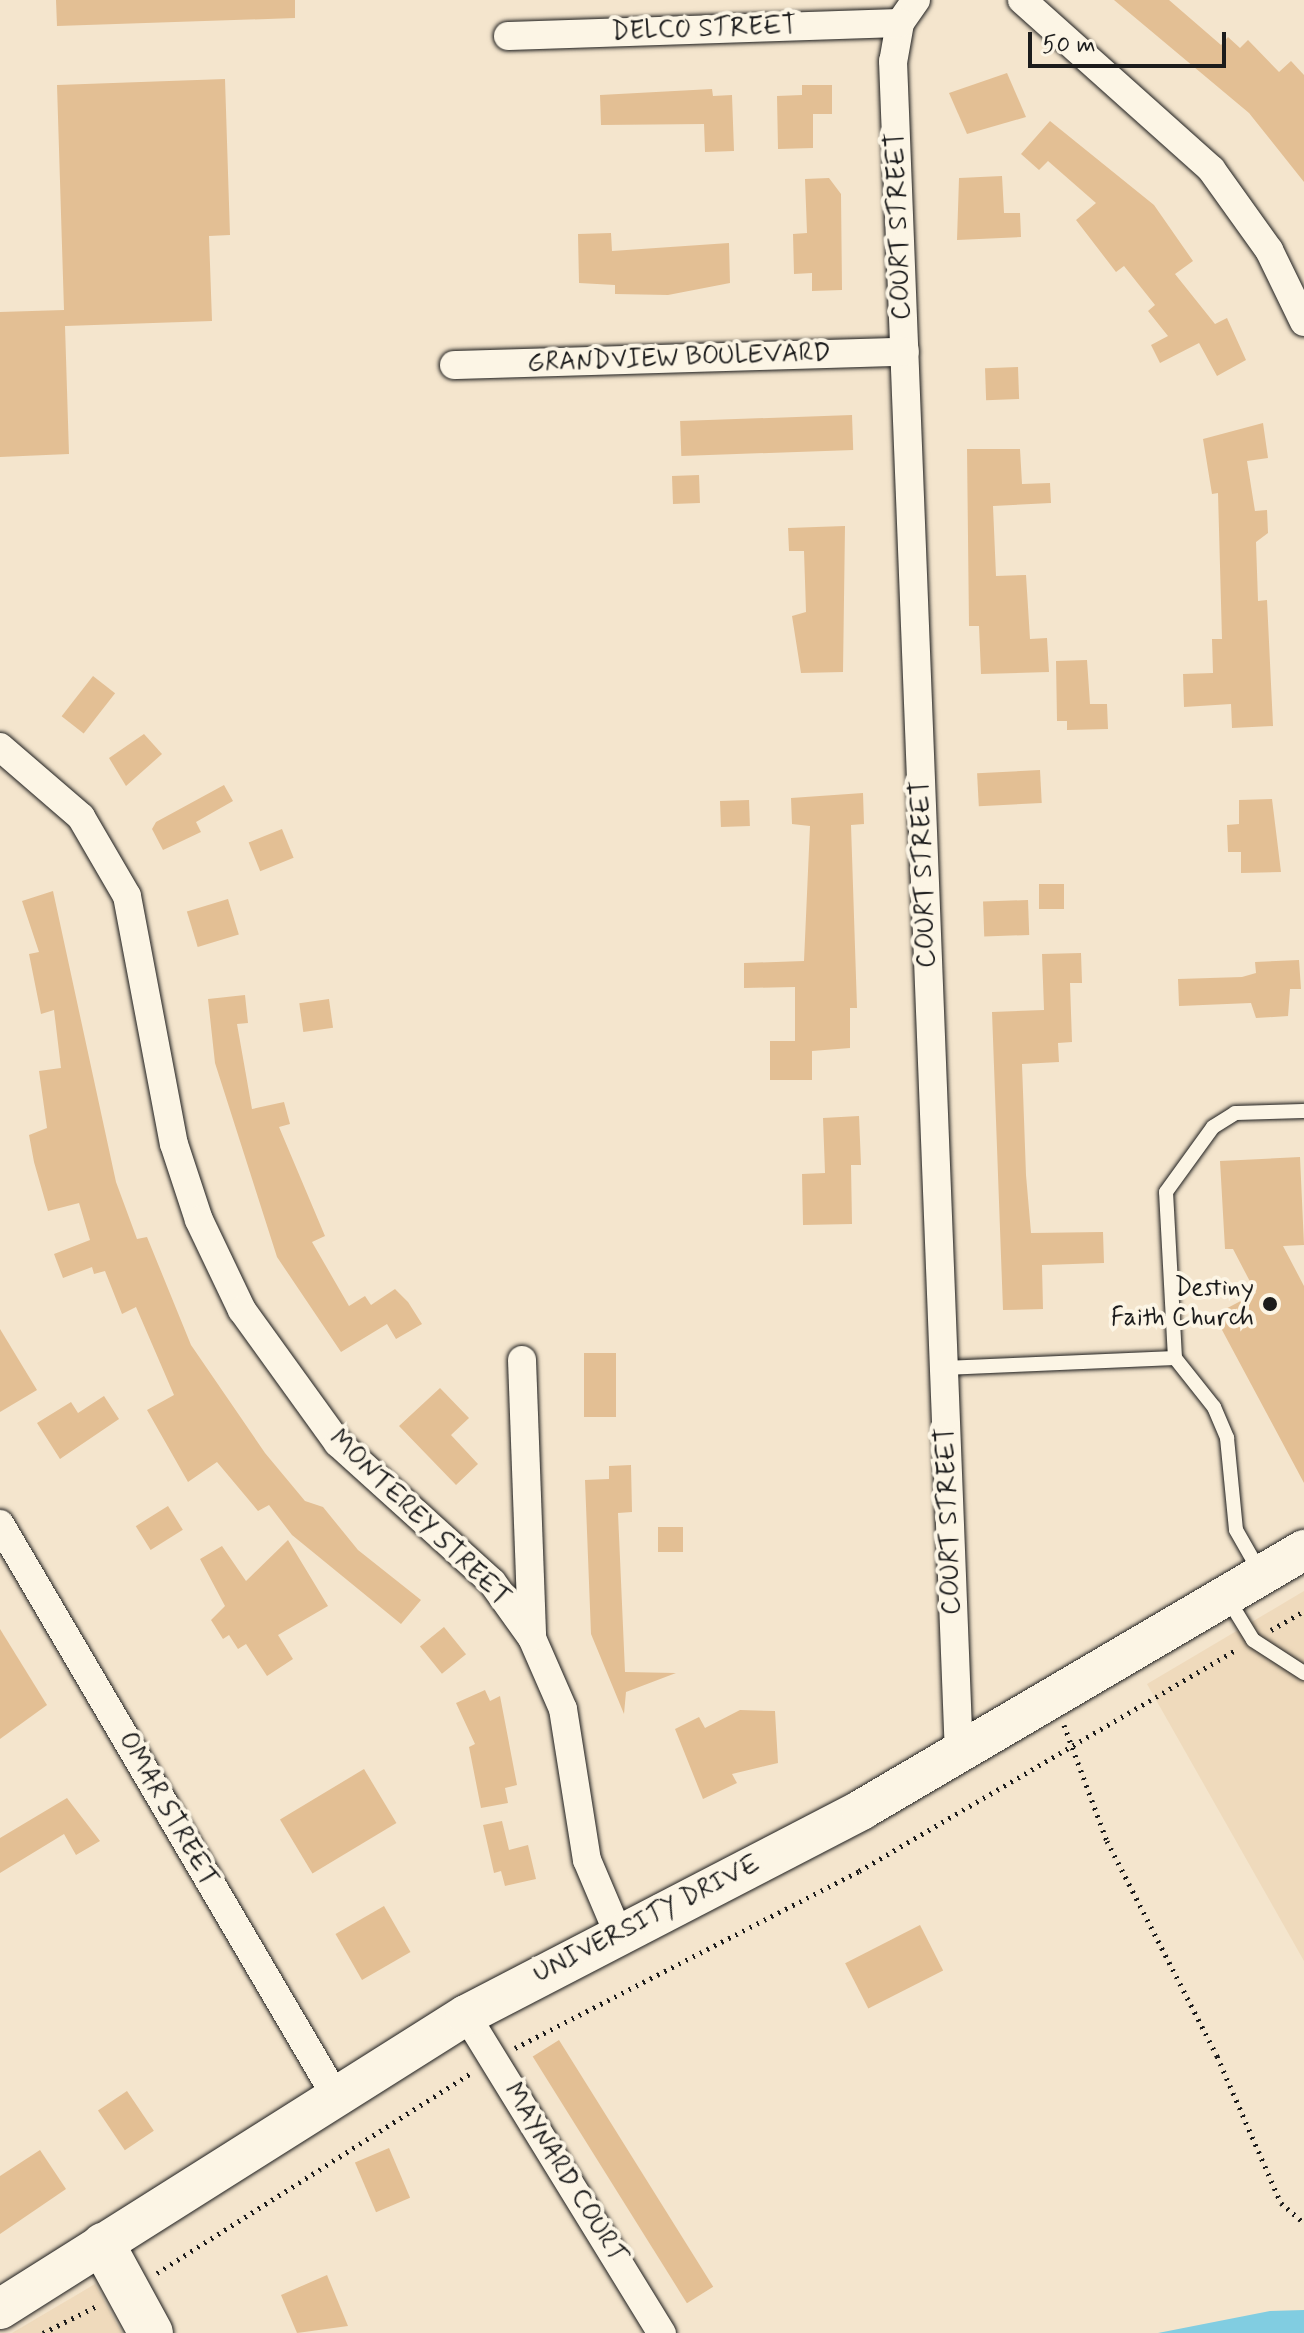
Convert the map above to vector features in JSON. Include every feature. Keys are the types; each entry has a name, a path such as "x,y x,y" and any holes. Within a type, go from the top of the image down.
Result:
{"highway":[{"path":"103,2245 151,2333"}],"main road":[{"name":"UNIVERSITY DRIVE","path":"0,2309 466,2015 959,1753 1304,1550"}],"street":[{"path":"1022,0 1211,169 1269,250 1304,322"},
{"name":"DELCO STREET","path":"508,36 908,12"},
{"name":"COURT STREET","path":"908,12 893,61 959,1753"},
{"name":"GRANDVIEW BOULEVARD","path":"454,365 905,352"},
{"name":"MONTEREY STREET","path":"0,747 63,796 121,881 141,945 174,1144 199,1220 242,1310 338,1443 492,1582 532,1638 563,1709 587,1860 618,1933"},
{"path":"522,1360 532,1638"},
{"name":"OMAR STREET","path":"0,1524 335,2095"},
{"name":"MAYNARD COURT","path":"466,2015 662,2333"}],"lane":[{"path":"1262,1574 1236,1530 1227,1438 1214,1407 1175,1358 1166,1192 1213,1127 1235,1113 1304,1111"},
{"path":"944,1368 1175,1358"},
{"path":"1226,1595 1253,1640 1304,1673"}],"path":[{"path":"43,2333 130,2290 493,2059 859,1871 1304,1611"},
{"path":"1051,1699 1074,1745 1107,1841 1217,2056 1281,2203 1304,2223"}],"shaded area":[{"path":"1304,1591 1304,1961 1147,1684"},
{"path":"95,2284 122,2333 12,2333"}],"water":[{"path":"1304,2310 1304,2333 1158,2333 1270,2311"}],"building":[{"path":"56,0 295,0 295,18 57,26"},
{"path":"1114,0 1169,0 1221,45 1228,37 1240,48 1248,40 1279,72 1291,61 1304,75 1304,182 1249,113"},
{"path":"1007,73 1026,117 967,134 949,93"},
{"path":"225,79 230,235 209,236 212,321 65,326 69,454 0,457 0,312 64,310 57,85"},
{"path":"802,85 832,85 832,114 813,114 813,148 778,149 777,96 802,95"},
{"path":"712,89 713,96 732,95 734,151 705,152 704,124 601,125 600,95"},
{"path":"1050,121 1154,205 1193,261 1175,274 1215,324 1227,318 1246,360 1217,376 1199,343 1160,363 1151,345 1168,336 1148,311 1155,305 1124,266 1116,272 1076,220 1096,203 1048,161 1039,170 1021,154"},
{"path":"1002,176 1004,213 1020,213 1021,237 957,240 959,178"},
{"path":"829,178 841,194 842,290 812,291 812,273 794,274 793,234 807,233 805,179"},
{"path":"611,233 612,251 729,243 730,283 668,295 615,294 615,285 579,283 578,234"},
{"path":"1018,367 1019,399 986,400 985,368"},
{"path":"852,415 853,450 681,456 680,421"},
{"path":"1263,423 1268,458 1247,461 1255,511 1267,510 1268,533 1256,542 1258,601 1267,600 1273,726 1232,728 1231,704 1184,707 1183,674 1213,673 1212,639 1222,639 1218,493 1212,494 1203,439"},
{"path":"967,449 1020,449 1022,484 1050,483 1051,503 993,506 996,576 1026,575 1030,639 1047,638 1049,672 981,674 979,626 969,626"},
{"path":"699,475 700,503 673,504 672,476"},
{"path":"845,526 843,672 801,673 792,616 806,612 804,551 789,551 788,528"},
{"path":"1087,660 1090,704 1107,704 1108,729 1067,730 1067,721 1057,721 1056,661"},
{"path":"93,676 115,693 84,733 62,716"},
{"path":"144,734 162,754 126,786 109,758"},
{"path":"1040,770 1042,803 979,806 977,773"},
{"path":"224,785 233,801 196,822 201,832 163,850 152,829 156,822"},
{"path":"863,793 864,824 851,825 857,1008 850,1008 850,1048 812,1051 812,1080 770,1080 770,1041 795,1041 795,987 744,988 744,963 804,961 810,826 792,824 791,798"},
{"path":"1272,799 1281,872 1241,873 1241,852 1228,852 1227,825 1239,824 1239,800"},
{"path":"749,800 750,826 721,827 720,801"},
{"path":"282,829 294,858 260,871 249,842"},
{"path":"1039,884 1064,884 1064,909 1039,909"},
{"path":"53,891 116,1182 137,1239 147,1237 191,1345 265,1453 305,1501 323,1507 358,1550 421,1600 401,1624 292,1535 269,1505 258,1511 217,1462 188,1482 147,1410 174,1395 136,1307 122,1314 105,1271 94,1274 92,1267 63,1278 54,1254 90,1240 79,1203 48,1211 34,1162 29,1135 47,1128 39,1071 61,1068 54,1010 41,1014 29,954 39,952 22,901"},
{"path":"228,899 239,934 198,947 187,912"},
{"path":"1028,900 1029,935 984,937 983,902"},
{"path":"1081,953 1082,983 1070,983 1072,1042 1058,1043 1059,1062 1022,1064 1026,1175 1031,1233 1103,1232 1104,1263 1042,1265 1043,1309 1003,1310 992,1012 1044,1010 1042,954"},
{"path":"1299,960 1301,989 1290,989 1288,1016 1256,1018 1251,1003 1179,1006 1178,979 1242,977 1256,973 1255,962"},
{"path":"245,995 248,1023 237,1024 252,1109 284,1102 290,1124 279,1127 325,1236 312,1242 349,1306 365,1296 371,1305 395,1289 408,1302 422,1324 396,1339 387,1324 341,1352 277,1257 215,1063 208,999"},
{"path":"329,999 333,1028 303,1032 299,1003"},
{"path":"859,1116 861,1165 851,1165 852,1224 803,1225 802,1174 825,1173 823,1118"},
{"name":"Destiny Faith Church","path":"1300,1157 1304,1245 1283,1246 1304,1286 1304,1483 1214,1315 1256,1293 1233,1249 1225,1249 1220,1161"},
{"path":"0,1329 37,1390 0,1412"},
{"path":"584,1353 616,1353 616,1417 584,1417"},
{"path":"440,1388 469,1418 451,1435 478,1464 456,1485 399,1426"},
{"path":"104,1396 119,1419 60,1459 37,1423 71,1402 78,1413"},
{"path":"631,1465 632,1512 618,1513 625,1672 676,1673 626,1692 624,1714 591,1634 585,1480 609,1479 609,1466"},
{"path":"168,1506 183,1530 151,1550 136,1526"},
{"path":"658,1527 683,1527 683,1552 658,1552"},
{"path":"288,1540 328,1606 278,1635 293,1659 267,1676 246,1644 238,1649 229,1635 223,1639 211,1620 225,1606 200,1559 222,1546 246,1581"},
{"path":"444,1627 466,1654 442,1674 420,1647"},
{"path":"0,1629 47,1705 0,1739"},
{"path":"485,1690 490,1701 500,1696 517,1785 505,1788 508,1803 481,1808 469,1747 475,1744 456,1703"},
{"path":"740,1710 775,1711 778,1763 732,1774 737,1783 703,1799 675,1729 699,1717 705,1728"},
{"path":"364,1769 396,1823 312,1873 280,1819"},
{"path":"67,1798 100,1841 76,1855 64,1834 0,1873 0,1838"},
{"path":"502,1821 509,1850 528,1845 536,1879 505,1886 501,1871 494,1873 483,1825"},
{"path":"384,1906 410,1952 362,1980 336,1934"},
{"path":"920,1925 943,1970 868,2009 845,1963"},
{"path":"559,2040 713,2287 687,2303 533,2056"},
{"path":"127,2091 154,2131 125,2150 98,2111"},
{"path":"389,2148 410,2198 376,2212 355,2162"},
{"path":"40,2150 66,2189 0,2234 0,2176"},
{"path":"327,2275 348,2326 297,2333 281,2295"}],"place":[{"name":"Destiny Faith Church","path":"1270,1304"}]}
